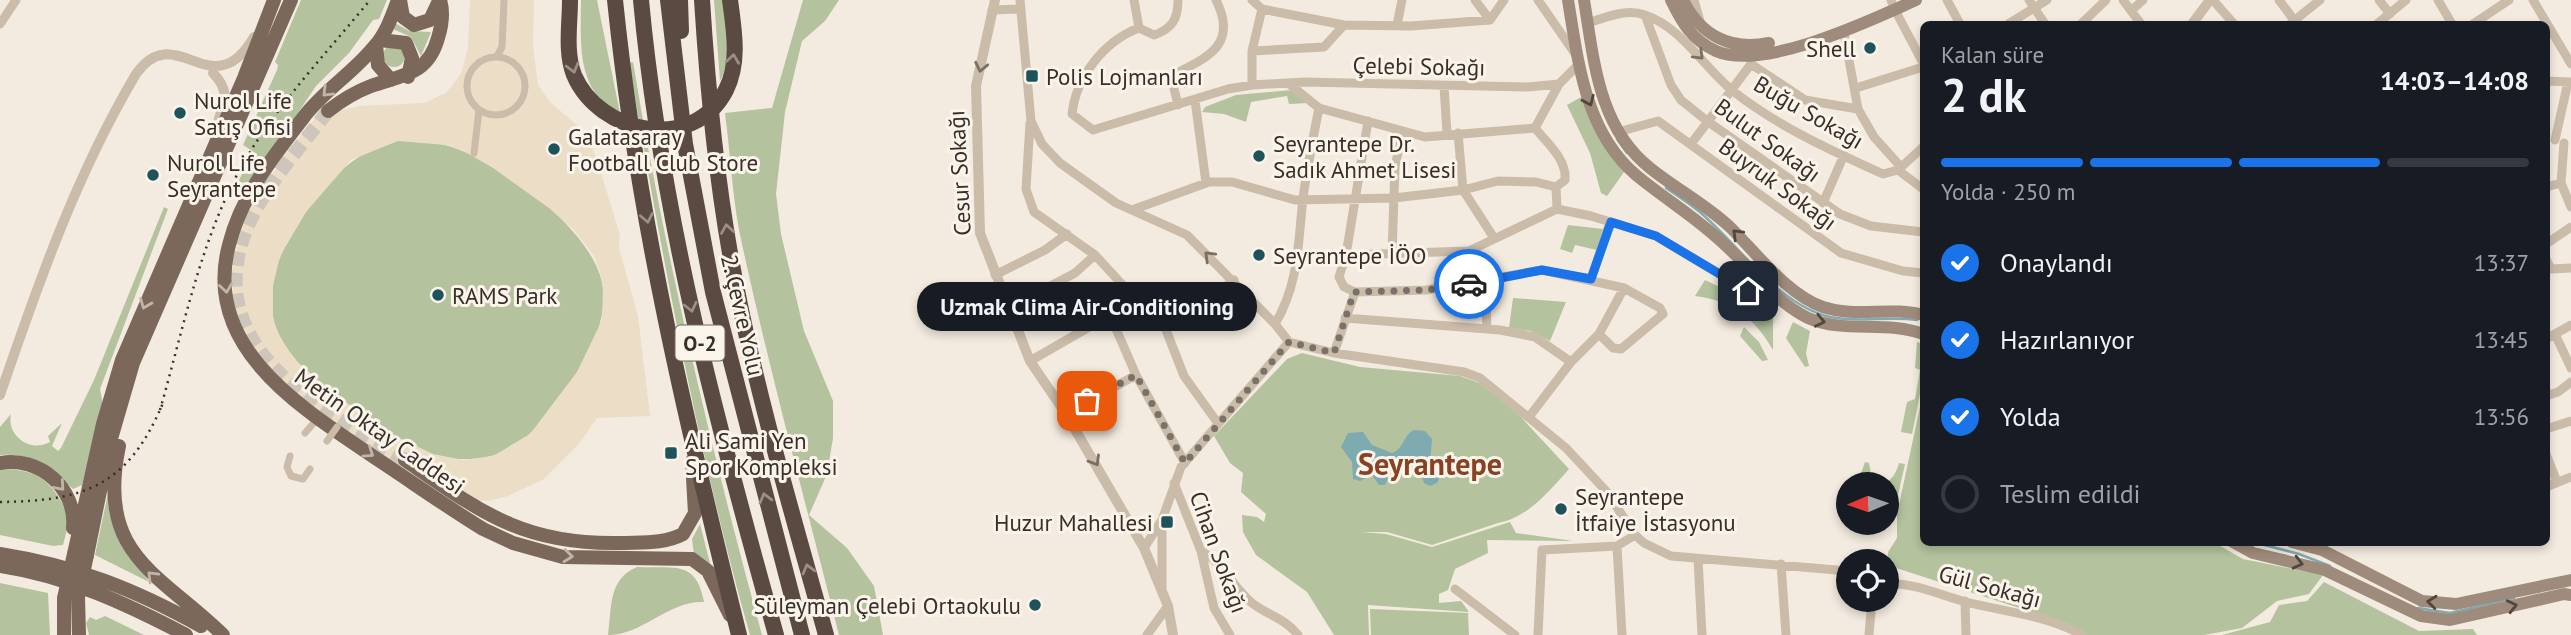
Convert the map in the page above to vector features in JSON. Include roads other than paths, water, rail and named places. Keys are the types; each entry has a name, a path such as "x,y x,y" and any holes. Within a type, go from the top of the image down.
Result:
{"highway":[{"path":"570,0 570,60 586,95 615,120 635,128 657,130 678,127 701,116 726,90 735,48 730,0"},
{"path":"615,0 644,202 691,439 739,634"},
{"path":"632,0 646,47"},
{"name":"2. Çevre Yolu","path":"641,0 662,156 686,286 776,635"},
{"name":"2. Çevre Yolu","path":"668,0 690,172 719,315 802,635"},
{"path":"677,86 681,52 680,0"},
{"path":"702,0 717,167 736,283 756,375 826,635"}],"main road":[{"path":"79,635 80,554 122,360 216,142 248,87 263,25 274,0"},
{"path":"64,635 63,608 122,395 248,87 291,0"},
{"path":"399,0 403,17 414,25 430,20 439,7 440,0"},
{"name":"Metin Oktay Caddesi","path":"399,0 378,43 305,115 245,200 228,247 224,274 229,313 238,335 256,363 275,384 318,418 471,522 513,543 564,557 687,558"},
{"path":"328,111 356,92 408,77 421,69 432,54 442,20 440,0"},
{"path":"1568,0 1578,61 1589,103 1615,154 1636,174 1722,241 1784,301 1809,318 1855,327 1910,329 1920,333"},
{"path":"1584,0 1599,88 1618,132 1632,153 1719,217 1791,287 1821,306 1849,313 1920,315"},
{"path":"1671,0 1687,30 1705,45 1729,55 1750,59 1842,30 1894,3 1916,0"},
{"path":"1683,0 1700,27 1731,45 1747,45 1842,30"},
{"path":"1573,35 1587,23"},
{"path":"391,80 379,65 378,43 406,43 412,58 408,77"},
{"path":"158,306 121,436 114,479 116,504 125,537 144,568 220,635"},
{"path":"691,439 695,513 683,534 688,547 687,558 698,562 708,571 739,634"},
{"name":"Metin Oktay Caddesi","path":"405,460 485,514 533,534 601,543 663,541 683,534"},
{"path":"0,463 14,461 36,467 52,477 66,492 73,509 80,554"},
{"path":"0,546 31,559 124,586 220,635"},
{"path":"2240,546 2253,553 2325,570 2421,616 2450,620 2564,594 2571,595"},
{"path":"2307,546 2322,550 2421,601 2456,604 2571,580"},
{"path":"0,554 31,559"},
{"path":"0,566 70,583 121,601 186,635"},
{"path":"150,615 171,635"}],"street":[{"path":"0,24 16,0"},
{"path":"497,56 502,47 504,0"},
{"path":"1134,0 1139,29 1154,35 1166,31 1174,22 1178,0"},
{"path":"1178,105 1171,76 1220,47 1224,19 1216,0"},
{"path":"1252,0 1262,9 1344,25 1490,20"},
{"path":"1397,25 1402,0"},
{"path":"1475,0 1490,20"},
{"path":"1490,20 1504,0"},
{"path":"1535,128 1559,84 1578,61 1538,0"},
{"path":"1694,0 1700,27"},
{"path":"1947,0 1958,21"},
{"path":"2029,0 2043,21"},
{"path":"2013,21 2047,0"},
{"path":"2084,21 2106,0"},
{"path":"2123,0 2139,21"},
{"path":"2132,12 2143,0"},
{"path":"2194,21 2211,0 2231,21"},
{"path":"2279,0 2293,21"},
{"path":"2296,21 2320,0"},
{"path":"2379,0 2390,14"},
{"path":"2381,21 2406,0"},
{"path":"2438,0 2450,21"},
{"path":"2478,21 2509,0"},
{"path":"2533,0 2545,21"},
{"path":"1894,3 1920,59"},
{"path":"994,5 1020,5 1031,121 1026,189 1034,212 1094,255 1129,293 1130,316"},
{"name":"Cesur Sokağı","path":"994,5 976,86 980,233 1030,361 1066,414 1144,548 1168,606 1173,635"},
{"path":"1252,85 1252,51 1262,9"},
{"path":"1587,23 1623,12 1645,15"},
{"name":"Buğu Sokağı","path":"1645,15 1679,36 1731,89 1765,113 1883,174 1899,169"},
{"name":"Bulut Sokağı","path":"1645,15 1671,85 1681,100 1707,121 1824,203 1871,226 1920,232"},
{"path":"198,63 220,66 237,61 263,25"},
{"path":"1252,51 1324,47 1344,25"},
{"name":"Çelebi Sokağı","path":"1139,29 1122,35 1104,50 1078,87 1072,114 1093,130 1228,89 1252,85 1559,84"},
{"path":"2550,29 2571,64"},
{"path":"1842,30 1856,88 1858,109 1874,137 1899,169 1920,186"},
{"path":"0,395 28,308 58,233 91,157 143,64 159,55 182,57 248,87"},
{"path":"497,56 515,64 522,71 525,80 522,100 507,113 498,115 479,110 468,95 468,76 479,61 497,56"},
{"path":"1691,145 1750,59 1805,100 1858,109"},
{"path":"1856,88 1920,66"},
{"path":"214,73 223,84 226,97 218,118 216,142"},
{"path":"2550,81 2569,82 2559,141 2561,183 2571,207"},
{"path":"1288,83 1319,108 1425,137 1535,128"},
{"path":"1444,86 1447,134"},
{"path":"1195,100 1206,183"},
{"path":"1275,324 1289,302 1297,269 1303,199 1319,108"},
{"path":"474,153 479,110"},
{"path":"1031,121 1042,144 1060,163 1116,202 1187,235 1275,324 1289,342 1334,353 1464,372 1480,378 1566,447 1607,492 1635,535 1671,556 1836,570"},
{"path":"1368,121 1346,255 1339,277 1344,287 1354,292 1426,290 1542,270 1624,288 1660,307 1663,314 1621,349 1613,348 1599,334"},
{"name":"Buyruk Sokağı","path":"1618,132 1658,121 1840,253 1903,271 1920,272"},
{"path":"1535,128 1563,163 1565,180 1556,187"},
{"path":"1392,255 1395,166 1403,132"},
{"path":"1458,133 1464,190 1494,238"},
{"path":"1899,169 1920,150"},
{"path":"1824,203 1844,155"},
{"path":"1132,210 1206,183 1232,182 1303,199 1394,198 1464,190 1498,181 1536,182 1556,187"},
{"path":"2550,186 2561,183"},
{"path":"1556,187 1557,209"},
{"path":"1346,255 1469,251 1557,209 1656,236 1765,301 1784,301"},
{"path":"1591,279 1611,222"},
{"path":"2550,241 2571,227"},
{"path":"995,275 1045,250 1067,234"},
{"path":"1469,251 1471,284"},
{"path":"1009,308 1075,273 1094,255"},
{"path":"2550,269 2571,268"},
{"path":"1030,361 1110,315 1130,316 1202,304 1234,281"},
{"path":"1485,281 1487,329"},
{"path":"1529,417 1572,362 1599,334 1624,288"},
{"path":"1334,353 1354,292"},
{"path":"1159,312 1184,376 1217,422"},
{"path":"1110,315 1136,375 1185,463"},
{"path":"1345,318 1487,329 1535,337 1572,362"},
{"path":"2571,325 2550,336 2571,368"},
{"path":"1161,590 1162,520 1173,483 1217,422 1289,342"},
{"path":"1066,414 1136,375"},
{"path":"2550,395 2571,382"},
{"path":"305,433 318,418"},
{"path":"2550,428 2571,422"},
{"path":"327,441 337,427"},
{"path":"290,456 287,467 291,476 303,479 310,469"},
{"path":"2550,464 2557,482"},
{"path":"2550,485 2571,477"},
{"name":"Cihan Sokağı","path":"1173,483 1201,551 1214,608 1230,635"},
{"path":"1144,548 1162,520"},
{"path":"1538,635 1542,550 1617,546 1635,535"},
{"path":"1617,546 1622,635"},
{"path":"1201,551 1216,558 1252,603 1283,620 1298,635"},
{"path":"1698,559 1702,635"},
{"path":"1781,564 1786,635"},
{"name":"Gül Sokağı","path":"1899,584 1913,585 1965,601 2031,616 2082,635"},
{"path":"1455,589 1515,635"},
{"path":"1965,601 1966,635"},
{"path":"1147,635 1168,606"},
{"path":"1869,635 1871,612"}],"water":[{"path":"1414,430 1425,431 1432,439 1430,462 1441,475 1437,483 1430,486 1424,483 1416,460 1412,457 1399,471 1389,461 1381,463 1380,470 1388,479 1385,485 1379,485 1372,475 1360,481 1353,479 1352,462 1341,447 1348,433 1363,432 1372,445 1392,453"}],"waterway":[{"path":"1617,139 1627,153"},
{"path":"1666,188 1701,213 1777,288 1812,311 1841,319 1917,320"},
{"path":"2268,546 2330,566"},
{"path":"2418,608 2450,613 2514,598"}],"tunnel":[{"path":"328,111 272,183 246,230 236,272 239,309 254,342 277,370 306,396 405,460"}],"railway":[{"path":"160,410 202,259 224,201 238,173 282,106 370,0"},
{"path":"0,502 56,498 100,483 118,471 135,453 163,403"}],"place":[{"name":"Shell","path":"1870,48"},
{"name":"Polis Lojmanları","path":"1032,76"},
{"name":"Nurol Life Satış Ofisi","path":"180,113"},
{"name":"Galatasaray Football Club Store","path":"554,149"},
{"name":"Seyrantepe Dr. Sadık Ahmet Lisesi","path":"1259,156"},
{"name":"Nurol Life Seyrantepe","path":"153,175"},
{"name":"Seyrantepe İÖO","path":"1259,255"},
{"name":"RAMS Park","path":"438,295"},
{"name":"Uzmak Clima Air-Conditioning","path":"1087,401"},
{"name":"Ali Sami Yen Spor Kompleksi","path":"671,453"},
{"name":"Seyrantepe İtfaiye İstasyonu","path":"1561,509"},
{"name":"Huzur Mahallesi","path":"1167,522"},
{"name":"Süleyman Çelebi Ortaokulu","path":"1035,605"}],"district":[{"name":"Seyrantepe","path":"1430,463"}]}
